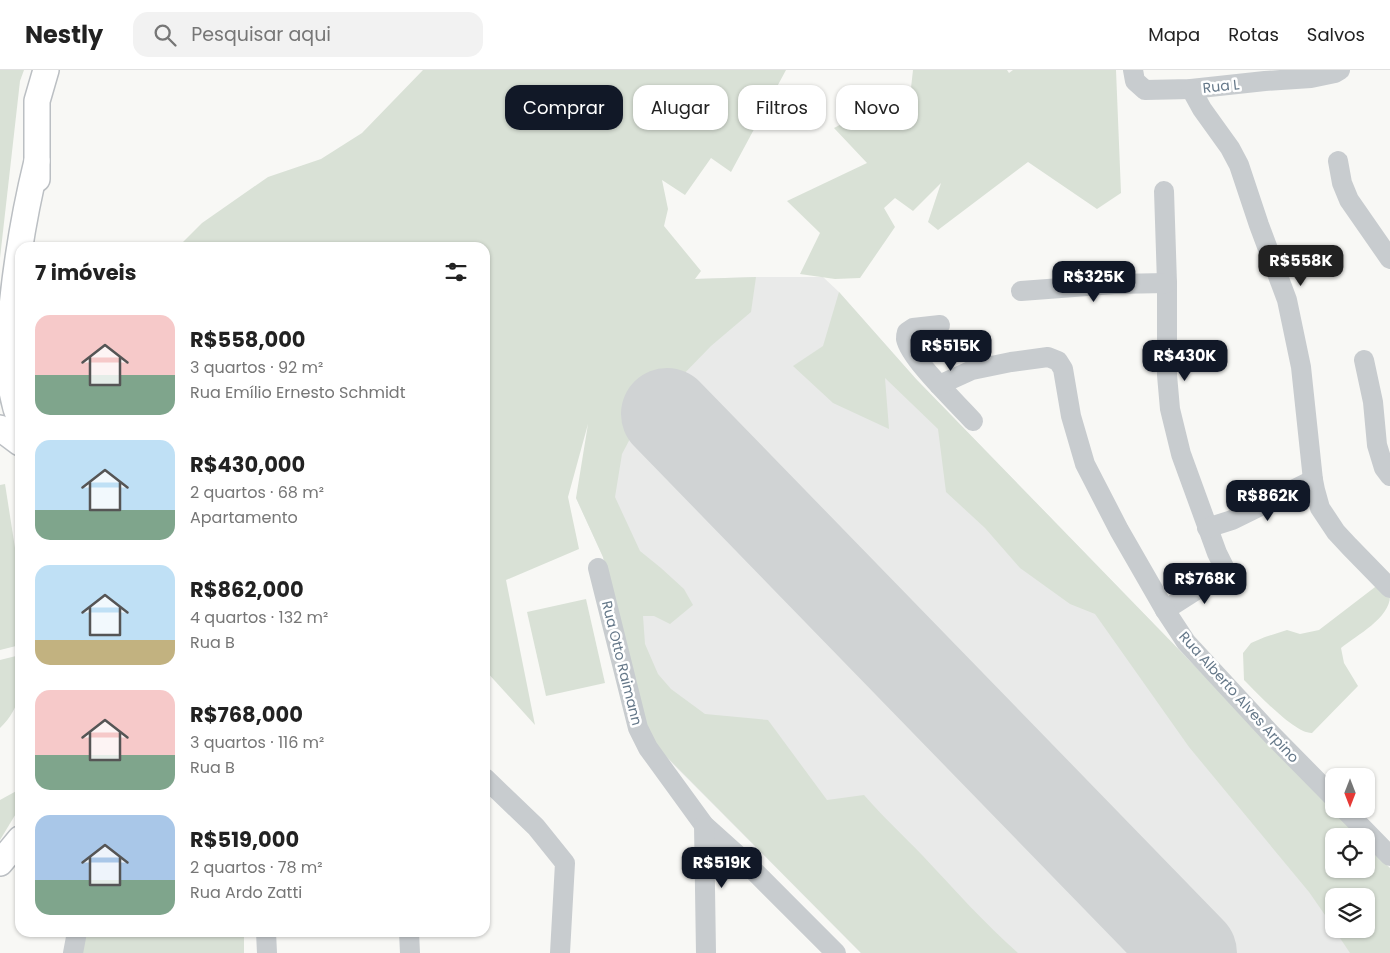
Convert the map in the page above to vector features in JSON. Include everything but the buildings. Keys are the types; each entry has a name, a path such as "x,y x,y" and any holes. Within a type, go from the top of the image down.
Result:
{"main road":[{"path":"33,242 37,199 37,101 46,70"},
{"path":"20,242 37,161"},
{"path":"11,419 8,380 15,278"},
{"path":"0,863 15,845"}],"street":[{"name":"Rua L","path":"1133,70 1135,81 1144,90 1191,90 1265,81 1311,78 1336,71"},
{"path":"1248,70 1265,81"},
{"path":"1191,90 1230,148 1239,165 1287,300 1301,367 1313,480 1320,508 1348,546 1388,581"},
{"path":"1338,161 1342,183 1349,200 1390,259"},
{"path":"1164,192 1167,283 1167,375 1170,409 1182,454 1207,528 1226,571 1165,610"},
{"path":"1021,291 1114,284 1167,283"},
{"path":"940,325 913,328 907,332 908,345 918,361 973,421"},
{"name":"Rua Alberto Alves Arpino","path":"939,385 972,370 1012,362 1048,356 1058,362 1063,368 1071,416 1085,464 1119,530 1165,610 1186,642 1271,734 1325,789"},
{"path":"1364,360 1373,402 1377,445 1384,468 1390,476"},
{"path":"1207,528 1232,520 1313,480"},
{"name":"Rua Otto Raimann","path":"598,568 638,728 648,748 704,825 743,860 836,953"},
{"path":"490,783 536,827 565,863 560,953"},
{"path":"1353,818 1390,856"},
{"path":"704,825 706,953"},
{"path":"74,953 76,937"},
{"path":"266,937 267,953"},
{"path":"408,937 410,953"}],"shaded area":[{"path":"0,70 24,70 20,81 0,258"},
{"path":"423,70 786,70 778,85 738,85 738,130 754,130 731,172 711,158 685,195 662,180 668,209 664,226 701,271 695,279 756,277 751,312 711,346 641,418 622,454 615,497 640,551 684,589 693,605 670,624 654,616 643,616 645,644 658,674 671,689 705,714 768,720 827,800 864,795 981,918 1018,953 861,953 647,737 603,557 576,498 588,424 568,497 579,549 506,580 535,725 490,676 490,242 183,242 202,223 268,177 321,159 362,133"},
{"path":"913,70 1007,70 1009,73 1013,70 1116,70 1121,193 1097,209 1028,162 938,230 928,222 941,183 913,211 895,198 884,208 895,227 860,278 835,279 800,274 820,233 787,201 867,163 834,128 836,127 836,130 918,130 918,85 911,85"},
{"path":"823,277 839,292 916,379 1325,800 1325,818 1343,818 1352,828 1325,828 1325,878 1375,878 1375,868 1390,868 1390,953 861,953 659,750 626,645 603,557 576,498 694,279"},
{"path":"839,292 916,379 1325,800 1325,818 1343,818 1352,828 1325,828 1325,878 1375,878 1375,852 1390,868 1390,953 1350,953 1340,938 1375,938 1375,888 1325,888 1325,915 1309,892 1189,747 1095,614 1070,604 1020,568 985,528 946,492 938,429 885,378 889,429 833,403 793,366 823,346"},
{"path":"5,484 15,548 15,646 0,650 0,485"},
{"path":"1379,584 1390,596 1385,612 1379,619 1341,648 1344,663 1358,686 1312,733 1305,732 1286,720 1244,680 1243,653 1251,643 1287,630 1300,634 1319,630"},
{"path":"586,599 605,683 546,696 527,612"},
{"path":"15,656 15,707 0,728 0,660"},
{"path":"15,792 15,815 0,840 0,800"},
{"path":"83,937 244,937 244,953 81,953"}],"runway":[{"path":"667,414 1191,953"}]}
